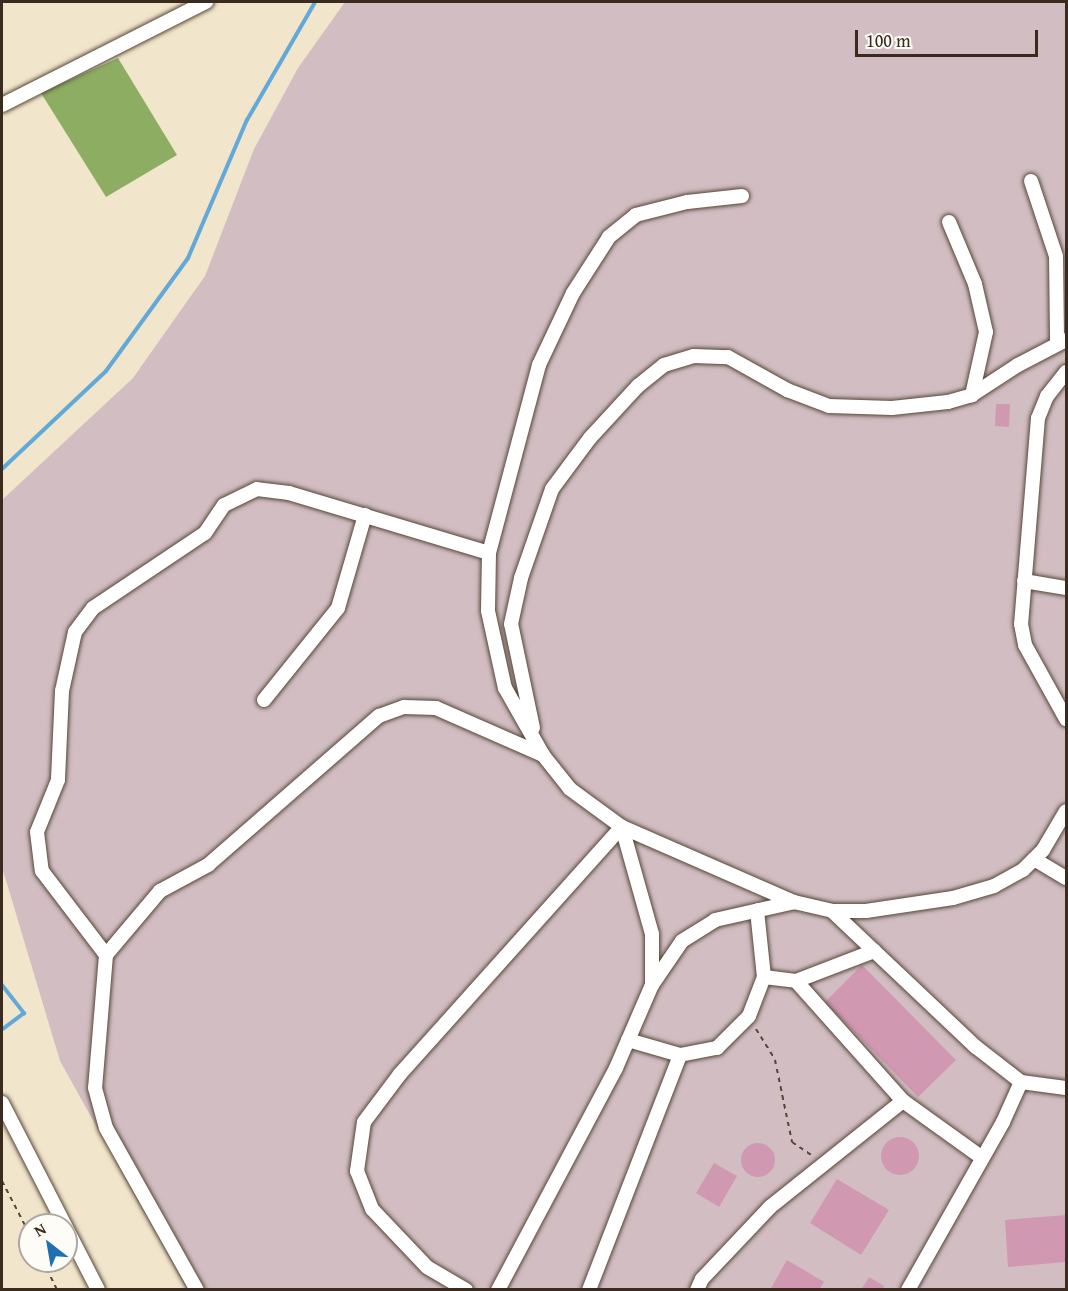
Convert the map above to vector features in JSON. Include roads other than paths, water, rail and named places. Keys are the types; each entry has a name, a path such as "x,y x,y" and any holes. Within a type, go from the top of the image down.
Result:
{"street":[{"path":"2,105 206,2"},
{"path":"543,755 530,719 511,624 521,578 552,489 590,438 638,386 664,365 694,356 728,357 787,390 829,406 892,408 948,402 972,395 1062,341 1056,256 1031,181"},
{"path":"742,196 687,202 636,215 609,237 573,293 539,365 489,554 488,611 505,687 543,755 570,789 622,827 794,902 832,911 866,911 953,898 994,886 1023,870 1034,859 1066,811"},
{"path":"949,222 975,284 986,332 972,395"},
{"path":"1066,372 1047,396 1038,418 1021,624 1025,645 1066,719"},
{"path":"106,956 42,871 37,832 58,780 62,691 75,632 93,608 205,533 224,505 257,489 289,493 489,554"},
{"path":"264,700 338,608 365,515"},
{"path":"1024,581 1066,588"},
{"path":"197,1290 106,1128 95,1088 106,956 160,891 208,865 379,716 404,707 436,708 543,755"},
{"path":"622,827 652,934 652,985"},
{"path":"466,1290 427,1267 372,1209 357,1171 364,1122 400,1074 622,827"},
{"path":"1034,859 1066,878"},
{"path":"498,1290 628,1040 652,985 682,941 715,920 794,902"},
{"path":"628,1040 680,1055 717,1048 749,1016 764,977 757,910"},
{"path":"832,911 976,1047 1021,1082 1066,1088"},
{"path":"764,977 796,981 874,951"},
{"path":"796,981 903,1101 981,1157"},
{"path":"589,1290 680,1055"},
{"path":"913,1288 1021,1082"},
{"path":"698,1290 702,1280 770,1207 903,1101"},
{"path":"2,1103 98,1290"}],"waterway":[{"path":"2,469 106,371 188,258 247,120 315,2"},
{"path":"2,985 24,1013 3,1029"}]}
